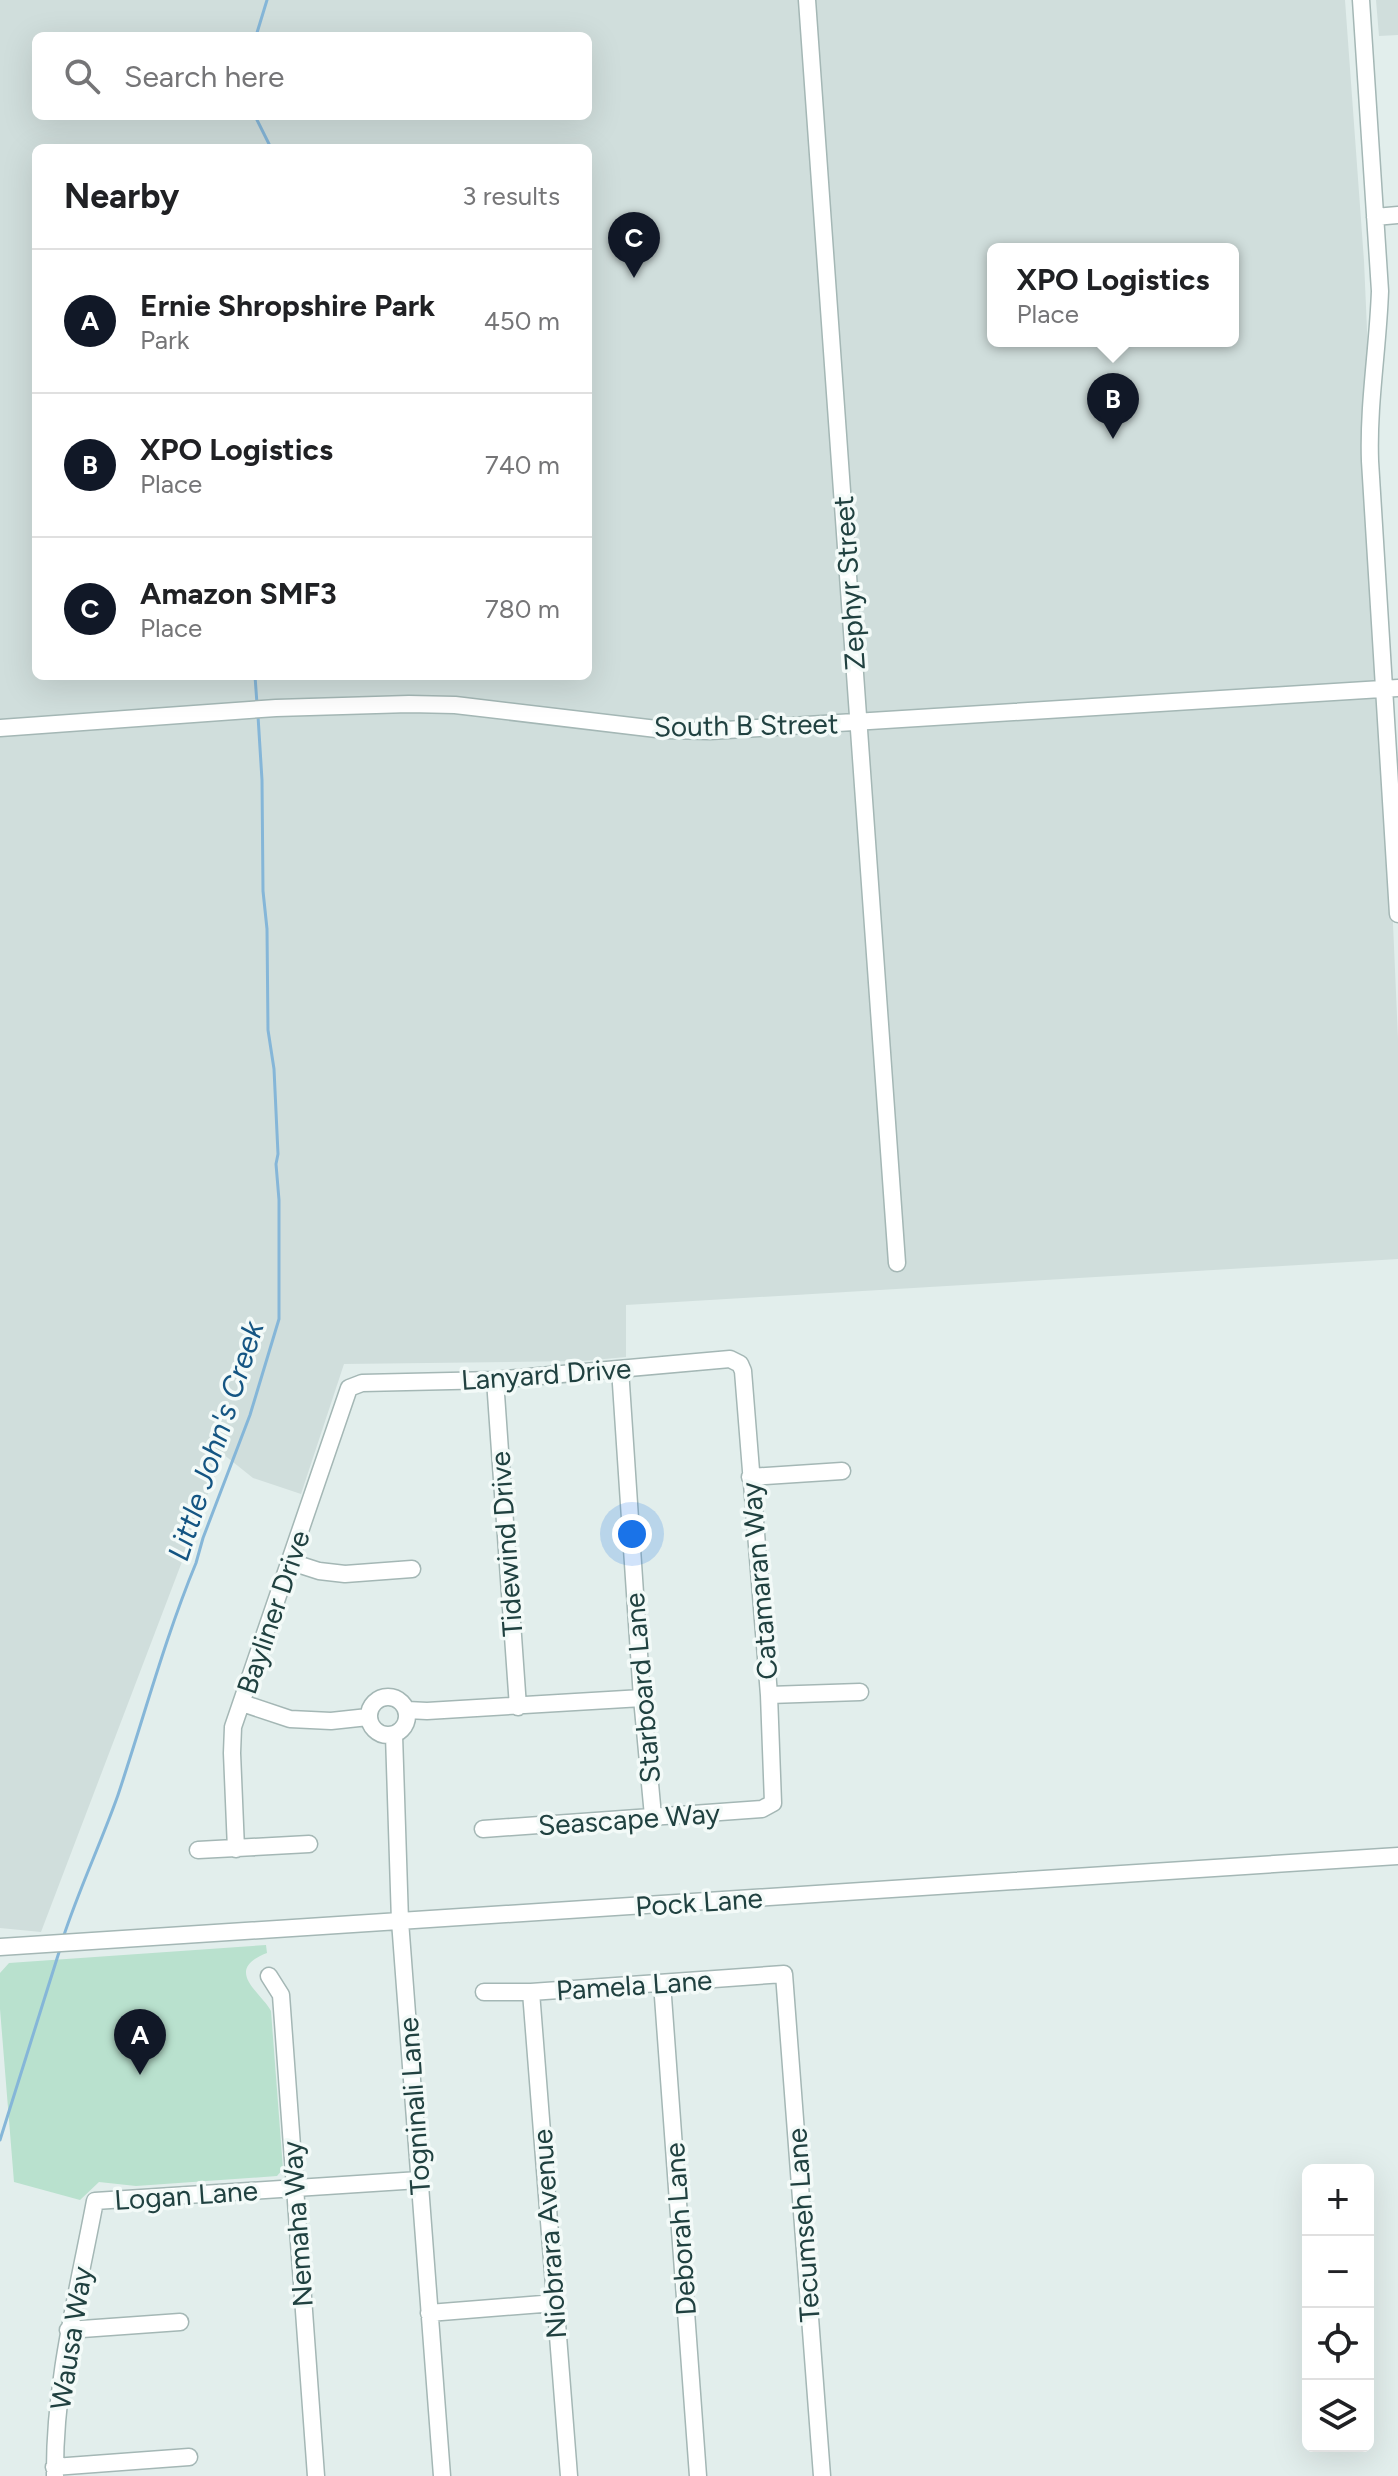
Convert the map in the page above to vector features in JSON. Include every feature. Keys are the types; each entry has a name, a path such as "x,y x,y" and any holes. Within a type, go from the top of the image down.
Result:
{"street":[{"name":"Zephyr Street","path":"807,0 897,1263"},
{"path":"1361,0 1380,291 1369,440 1391,689 1398,914"},
{"path":"1375,217 1398,215"},
{"name":"South B Street","path":"0,728 276,708 395,704 455,705 665,730 710,731 1391,689"},
{"name":"Lanyard Drive","path":"355,1385 495,1380 730,1359 736,1361"},
{"name":"Catamaran Way","path":"736,1361 743,1371 769,1695 773,1803"},
{"name":"Starboard Lane","path":"620,1369 653,1816"},
{"name":"Tidewind Drive","path":"495,1380 518,1707"},
{"name":"Bayliner Drive","path":"236,1849 233,1727 346,1394 355,1385"},
{"path":"750,1477 842,1471"},
{"path":"291,1562 319,1571 345,1574 412,1569"},
{"path":"769,1695 860,1692"},
{"path":"391,1696 401,1701 407,1710 403,1729 394,1735 385,1736 373,1730 368,1717 374,1702 381,1697 391,1696"},
{"path":"407,1710 518,1707 642,1698"},
{"path":"242,1703 290,1719 331,1721 368,1717"},
{"name":"Togninali Lane","path":"394,1735 400,1921 442,2476"},
{"name":"Seascape Way","path":"483,1829 762,1809 773,1803"},
{"path":"198,1850 309,1844"},
{"name":"Pock Lane","path":"0,1947 1398,1856"},
{"name":"Pamela Lane","path":"484,1992 531,1992 784,1974"},
{"name":"Tecumseh Lane","path":"784,1974 822,2476"},
{"name":"Nemaha Way","path":"269,1976 281,1995 316,2476"},
{"name":"Deborah Lane","path":"662,1983 698,2476"},
{"name":"Niobrara Avenue","path":"531,1992 569,2476"},
{"name":"Logan Lane","path":"95,2201 419,2180"},
{"name":"Wausa Way","path":"54,2471 61,2375 95,2201"},
{"path":"429,2313 555,2303"},
{"path":"68,2330 180,2322"},
{"path":"54,2471 189,2457"}],"shaded area":[{"path":"0,0 1345,0 1364,261 1398,1038 1398,1259 626,1305 626,1357 583,1361 344,1364 301,1494 253,1478 223,1454 41,1932 0,1928"},
{"path":"1376,0 1398,0 1398,35 1379,36"}],"green space":[{"path":"266,1945 267,1953 248,1966 246,1974 271,2011 283,2169 277,2176 136,2186 99,2182 80,2200 14,2182 0,2009 0,1973 9,1963"}],"waterway":[{"path":"257,32 267,0"},
{"path":"257,120 269,144"},
{"name":"Little John's Creek","path":"255,680 257,704"},
{"name":"Little John's Creek","path":"63,1938 118,1795 174,1620 250,1415 279,1319 278,1154 274,1069 268,1030 258,716"},
{"name":"Little John's Creek","path":"0,2140 60,1949"}],"place":[{"name":"Amazon SMF3","path":"634,278"},
{"name":"XPO Logistics","path":"1113,439"},
{"name":"Ernie Shropshire Park","path":"140,2075"}]}
